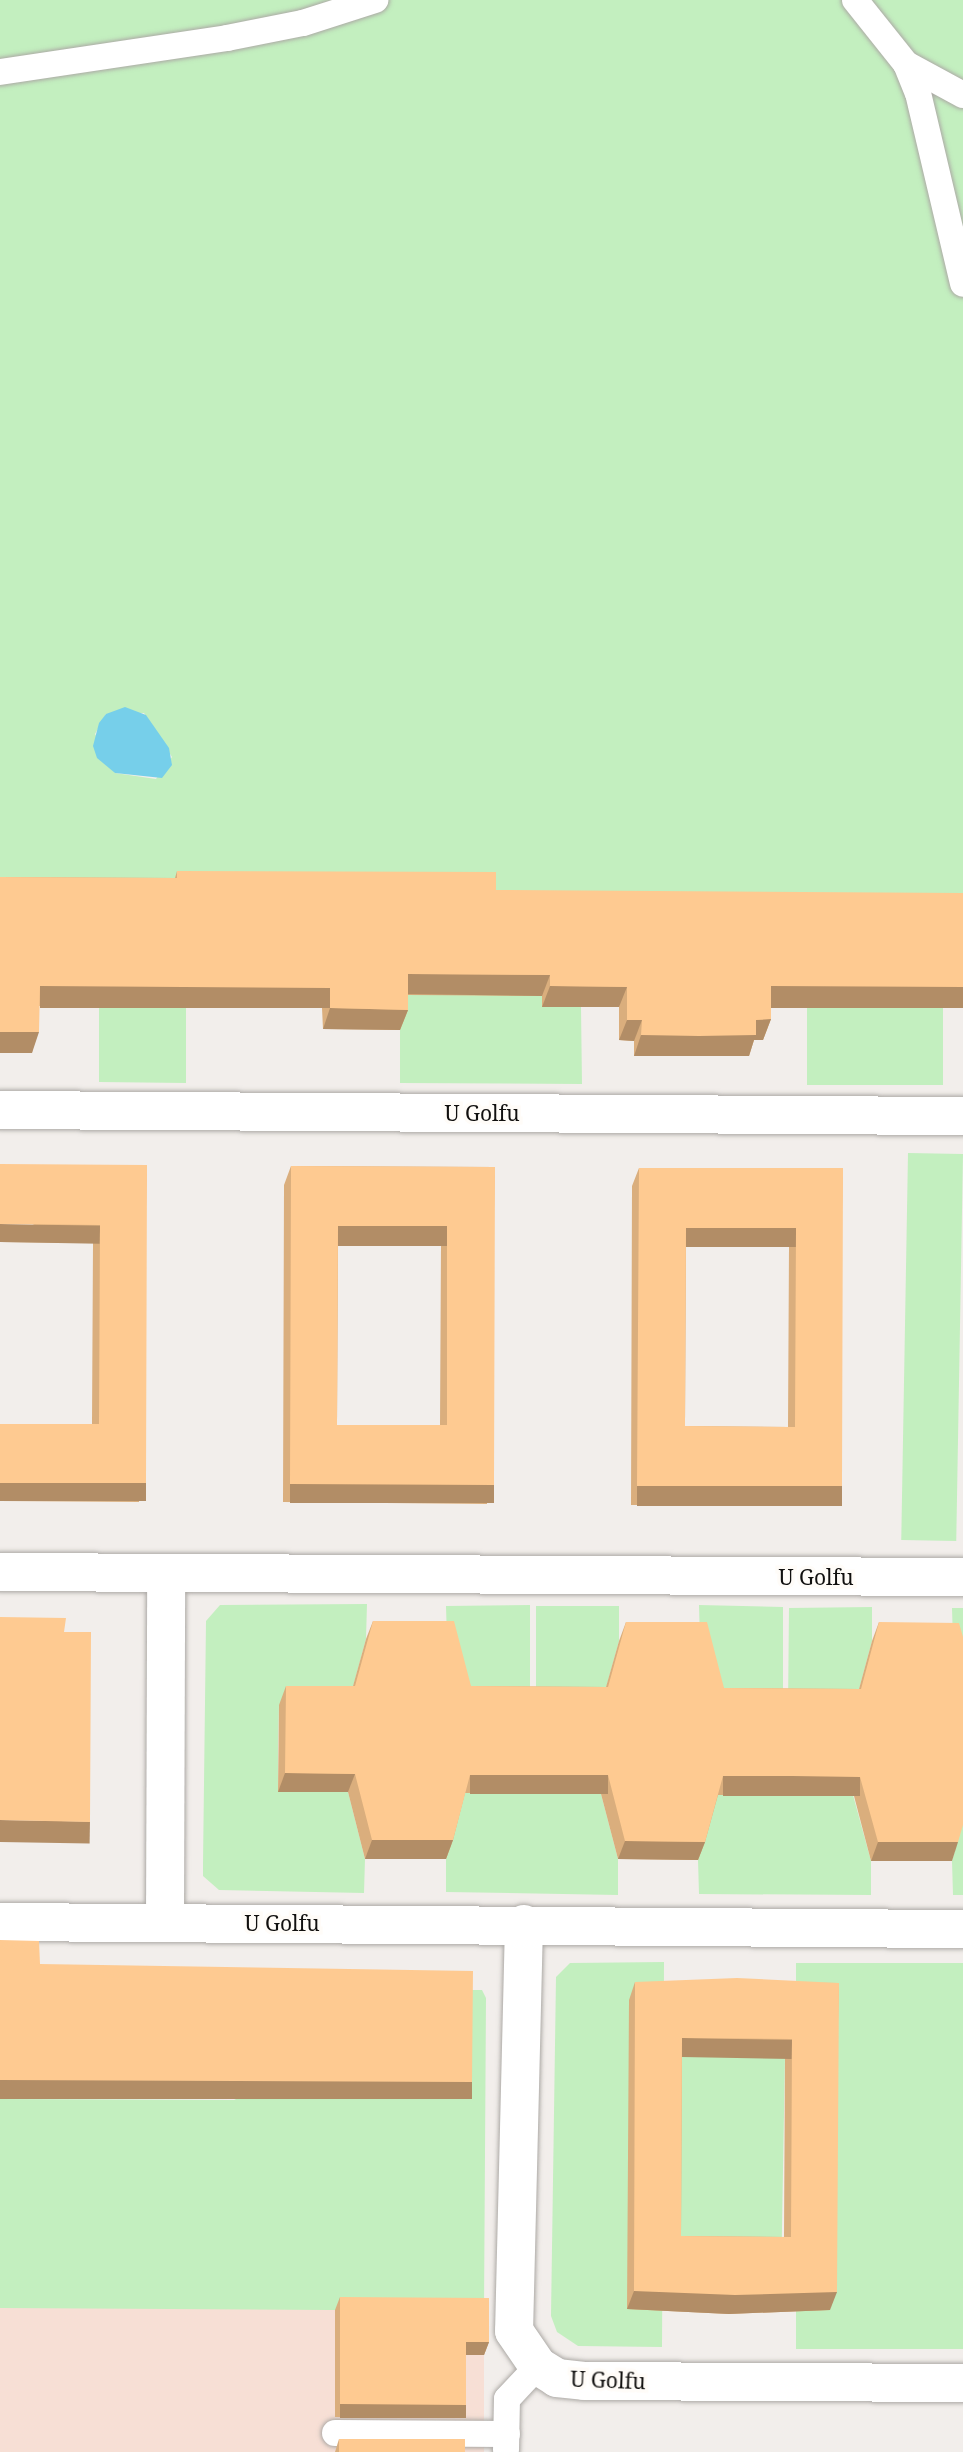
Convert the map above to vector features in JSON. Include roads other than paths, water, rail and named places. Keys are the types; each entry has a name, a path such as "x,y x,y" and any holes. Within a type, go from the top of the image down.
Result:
{"street":[{"name":"U Golfu","path":"0,1110 963,1116"},
{"name":"U Golfu","path":"0,1572 963,1577"},
{"path":"165,1922 166,1574"},
{"name":"U Golfu","path":"0,1922 963,1929"},
{"path":"524,1924 514,2331 538,2366"},
{"name":"U Golfu","path":"538,2366 557,2378 584,2381 963,2383"}],"lane":[{"path":"0,72 227,38 303,23 375,0"},
{"path":"855,0 906,64 939,172 963,284"},
{"path":"906,64 963,95"},
{"path":"335,2433 507,2443 507,2399 538,2366"}],"water":[{"path":"125,707 146,715 169,748 172,765 162,778 115,773 97,758 93,746 99,723 106,714"}]}
